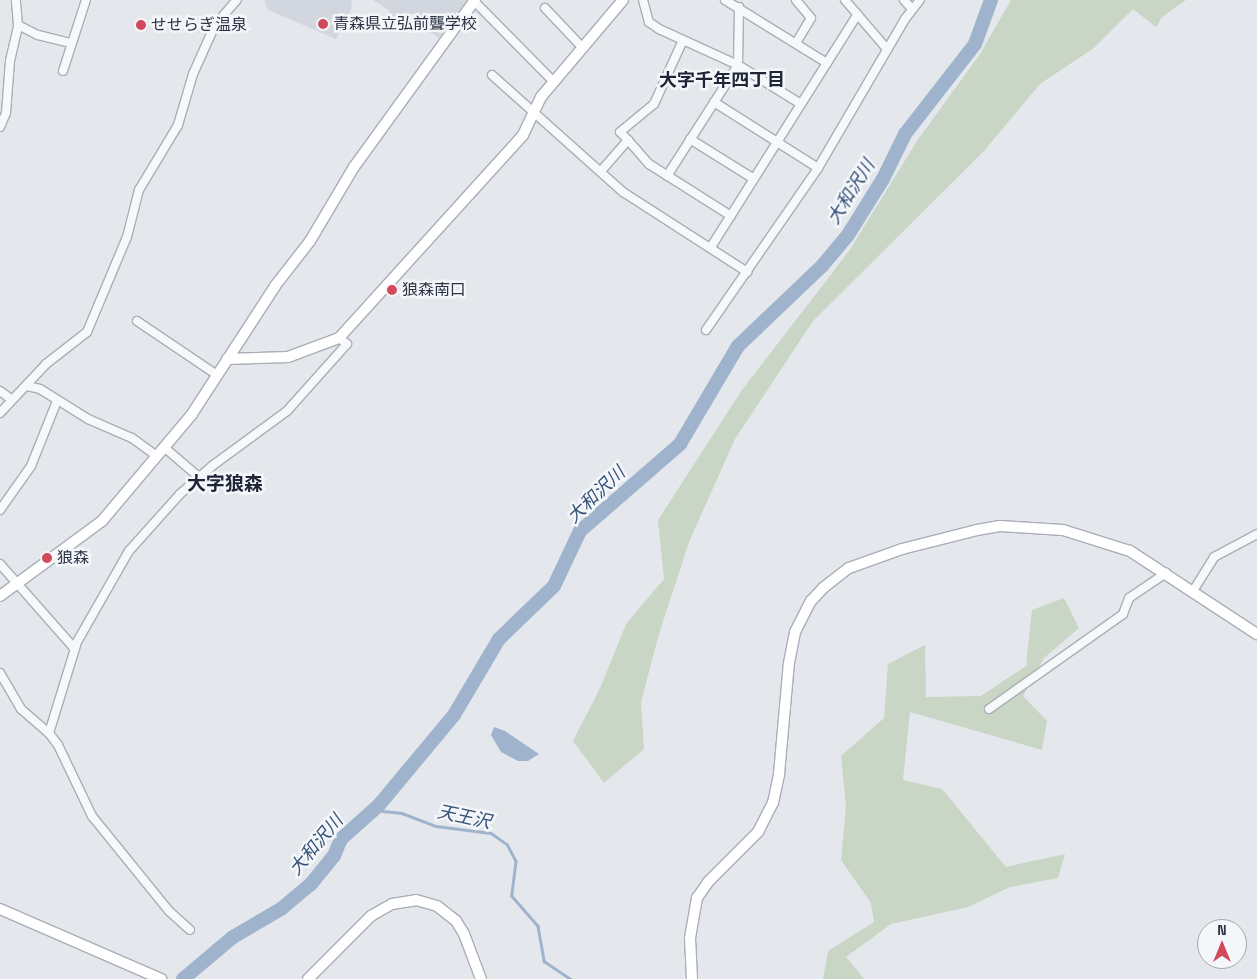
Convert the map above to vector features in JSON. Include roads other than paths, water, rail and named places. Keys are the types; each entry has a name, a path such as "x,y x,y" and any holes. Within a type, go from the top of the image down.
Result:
{"street":[{"path":"0,127 6,113 10,61 18,25 16,0"},
{"path":"63,71 70,43 86,0"},
{"path":"0,413 11,399 28,386 46,364 87,332 127,237 139,190 178,125 193,74 215,25 237,0"},
{"path":"0,596 102,521 164,448 310,241 354,167 474,0 554,82"},
{"path":"227,359 288,357 339,338 523,135 532,110 623,0"},
{"path":"643,0 649,22 738,65 801,104"},
{"path":"725,0 740,7 827,62"},
{"path":"796,0 811,18 796,43"},
{"path":"845,0 887,49"},
{"path":"904,0 912,9"},
{"path":"706,330 818,168 887,49 912,9 920,0"},
{"path":"667,176 738,65 740,7"},
{"path":"545,8 582,48"},
{"path":"711,247 858,14"},
{"path":"18,25 38,35 70,43"},
{"path":"683,40 654,104 620,132 649,164 731,216"},
{"path":"492,75 623,192 747,272"},
{"path":"714,102 818,168"},
{"path":"690,139 754,179"},
{"path":"601,172 628,140"},
{"path":"137,321 217,375"},
{"path":"50,733 75,649 129,551 199,478 287,411 347,344 339,338"},
{"path":"28,386 132,438 157,456"},
{"path":"0,391 11,399"},
{"path":"0,510 31,466 56,401"},
{"path":"164,448 199,478"},
{"path":"692,979 690,938 697,898 708,882 746,846 772,803 779,774 792,647 801,619 823,588 849,568 871,559 954,535 1000,526 1044,528 1083,534 1130,551 1257,634"},
{"path":"1193,591 1214,557 1257,534"},
{"path":"0,564 75,649"},
{"path":"989,709 1123,614 1129,598 1166,573"},
{"path":"0,673 21,709 50,733 67,760 92,816 169,911 190,930"},
{"path":"308,979 372,916 392,904 416,900 437,906 456,921 464,934 481,979"},
{"path":"0,909 161,979"}],"water":[{"path":"494,727 505,731 539,754 528,761 518,761 501,752 491,735"}],"waterway":[{"name":"大和沢川","path":"183,979 233,937 281,909 311,884 334,856 341,839 379,805 454,715 499,639 554,586 580,531 680,444 738,346 822,266 848,235 883,179 905,134 975,44 991,0"},
{"name":"天王沢","path":"373,810 402,813 436,826 491,833 507,844 516,861 512,896 538,926 544,961 571,979"}],"place":[{"name":"青森県立弘前聾学校","path":"323,24"},
{"name":"せせらぎ温泉","path":"141,25"},
{"name":"狼森南口","path":"392,290"},
{"name":"狼森","path":"47,558"}],"district":[{"name":"大字千年四丁目","path":"722,80"},
{"name":"大字狼森","path":"225,484"}]}
